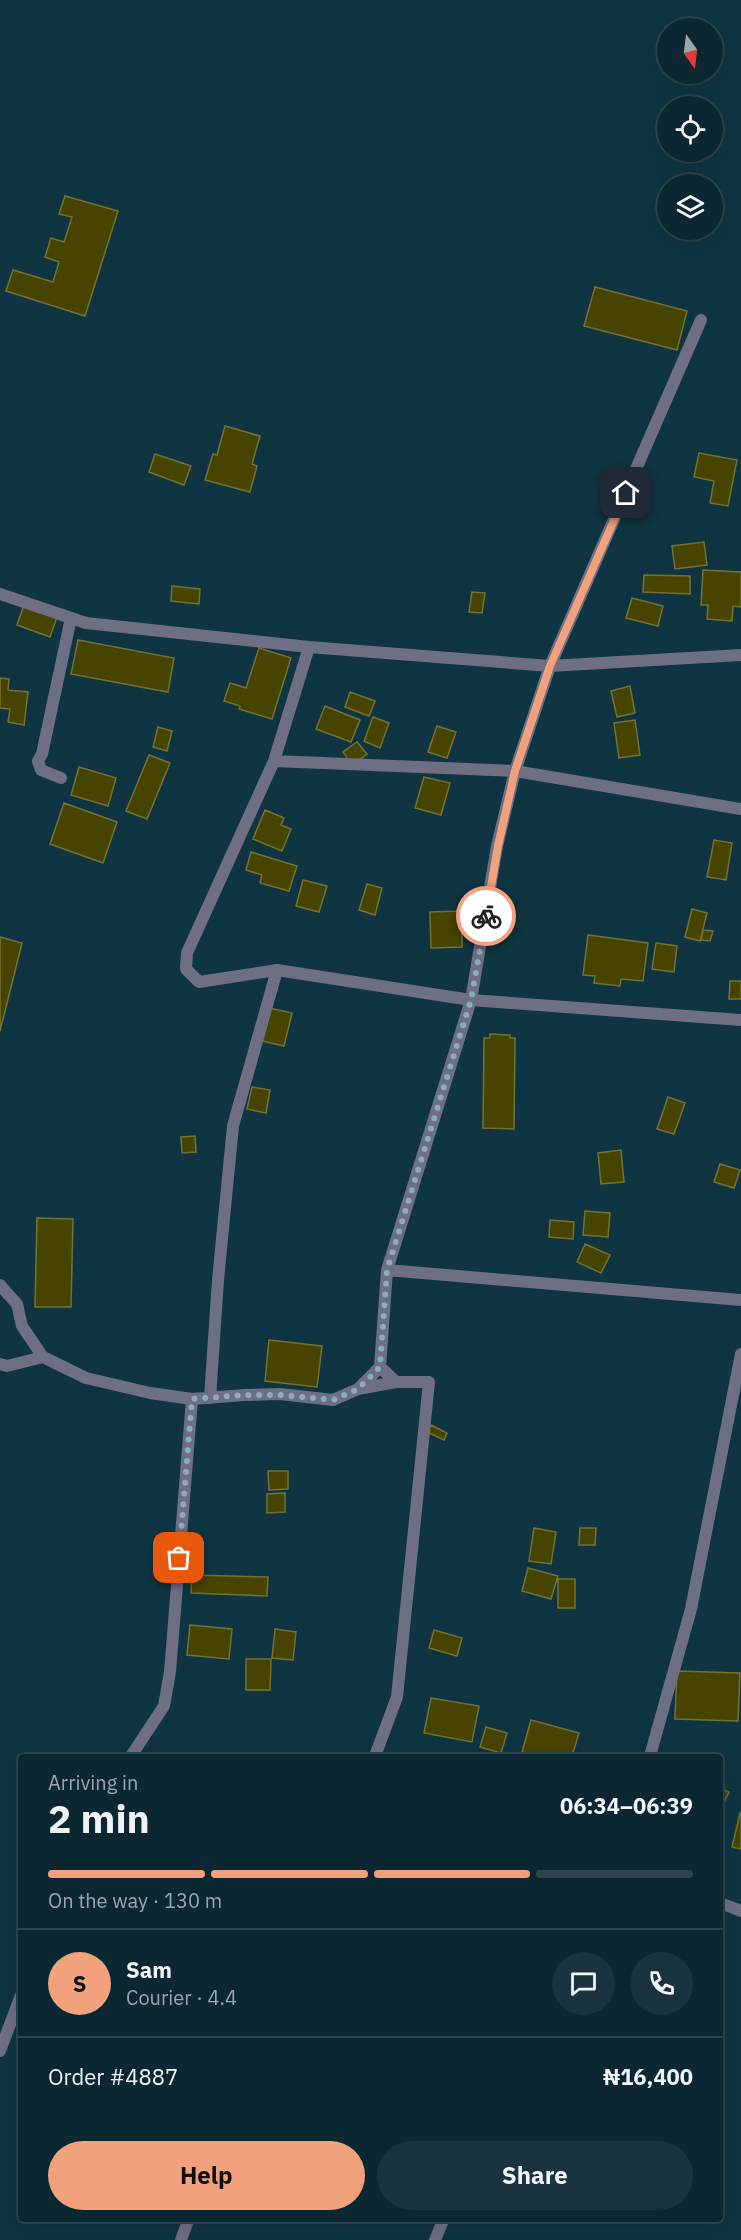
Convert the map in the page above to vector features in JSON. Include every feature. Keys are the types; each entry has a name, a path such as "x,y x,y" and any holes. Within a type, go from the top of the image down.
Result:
{"street":[{"path":"358,1389 380,1367 387,1270 471,1000 498,846 515,771 550,666 701,320"},
{"path":"0,594 86,623 309,647 550,666 741,655"},
{"path":"61,778 41,770 38,761 42,754 71,618"},
{"path":"309,647 274,761 187,953 186,969 199,982 277,970 471,1000 741,1020"},
{"path":"274,761 515,771 741,809"},
{"path":"210,1398 218,1280 233,1126 277,970"},
{"path":"387,1270 741,1300"},
{"path":"0,1284 17,1304 22,1326 43,1357 86,1378 150,1393 192,1399 280,1395 333,1400 358,1389 396,1382 429,1382 397,1697 376,1754"},
{"path":"651,1754 690,1609 741,1354"},
{"path":"0,1364 7,1366 43,1357"},
{"path":"380,1367 396,1382"},
{"path":"132,1754 164,1706 170,1672 192,1399"},
{"path":"723,1904 741,1911"},
{"path":"0,2051 18,2003"},
{"path":"181,2240 188,2222"},
{"path":"435,2240 442,2222"}],"building":[{"path":"65,196 118,211 85,316 6,291 13,270 53,282 59,262 45,257 51,238 64,242 72,217 59,214"},
{"path":"595,287 687,311 677,350 584,326"},
{"path":"225,426 260,436 252,464 257,466 250,492 205,480 213,454 217,455"},
{"path":"699,453 737,460 728,506 710,503 714,481 694,477"},
{"path":"155,454 191,466 184,485 149,472"},
{"path":"704,542 707,565 675,569 672,546"},
{"path":"703,570 741,572 741,607 733,606 732,621 707,619 708,605 701,605"},
{"path":"644,575 690,576 690,594 643,592"},
{"path":"172,586 200,589 199,604 171,601"},
{"path":"472,592 485,593 482,613 469,612"},
{"path":"632,598 663,606 658,626 626,618"},
{"path":"24,605 57,617 50,637 17,625"},
{"path":"78,640 174,658 168,692 71,674"},
{"path":"259,648 291,658 272,719 239,709 240,706 224,701 230,683 246,688"},
{"path":"0,678 9,679 8,690 28,692 24,725 8,722 10,709 0,708"},
{"path":"630,686 635,713 617,717 611,691"},
{"path":"350,692 375,701 369,716 345,707"},
{"path":"325,706 360,720 351,742 316,729"},
{"path":"373,717 389,723 380,748 364,741"},
{"path":"635,720 640,755 619,758 614,723"},
{"path":"437,726 456,732 447,758 428,752"},
{"path":"158,727 172,731 167,751 153,747"},
{"path":"357,742 367,754 352,765 343,752"},
{"path":"149,755 170,763 147,819 126,811"},
{"path":"79,767 116,778 108,806 71,795"},
{"path":"424,777 450,783 441,815 415,808"},
{"path":"64,803 117,822 103,863 50,844"},
{"path":"265,810 284,818 281,825 291,829 282,851 253,839"},
{"path":"714,840 732,843 726,880 707,877"},
{"path":"251,852 297,866 289,891 260,883 262,875 246,870"},
{"path":"303,880 327,886 319,912 296,906"},
{"path":"367,884 382,888 375,915 359,910"},
{"path":"692,909 707,913 700,941 685,937"},
{"path":"462,911 462,947 431,948 430,912"},
{"path":"703,930 713,931 710,941 701,940"},
{"path":"588,935 648,943 643,981 621,979 620,986 594,983 595,976 583,975"},
{"path":"0,937 22,943 0,1031"},
{"path":"656,943 677,946 674,972 652,969"},
{"path":"730,981 741,981 741,999 729,999"},
{"path":"269,1008 292,1013 284,1046 262,1041"},
{"path":"490,1034 510,1035 510,1038 515,1038 514,1129 483,1128 484,1038 490,1038"},
{"path":"252,1087 270,1090 266,1113 247,1109"},
{"path":"668,1097 685,1103 674,1134 657,1129"},
{"path":"195,1136 196,1152 182,1153 181,1137"},
{"path":"621,1150 624,1182 601,1184 598,1153"},
{"path":"720,1164 740,1170 734,1188 714,1182"},
{"path":"585,1211 610,1213 608,1237 583,1235"},
{"path":"37,1218 73,1219 71,1307 35,1307"},
{"path":"550,1220 574,1222 573,1239 549,1237"},
{"path":"585,1244 610,1255 601,1273 577,1262"},
{"path":"269,1340 322,1346 317,1387 265,1381"},
{"path":"431,1425 447,1433 444,1440 427,1432"},
{"path":"268,1471 288,1471 288,1489 269,1490"},
{"path":"285,1493 285,1512 267,1513 267,1494"},
{"path":"534,1528 556,1532 551,1564 529,1561"},
{"path":"580,1528 596,1528 595,1545 579,1545"},
{"path":"528,1568 558,1576 551,1599 522,1591"},
{"path":"192,1575 268,1577 267,1596 191,1593"},
{"path":"558,1579 575,1579 575,1608 558,1608"},
{"path":"190,1625 232,1629 229,1659 187,1655"},
{"path":"275,1629 296,1632 293,1660 272,1658"},
{"path":"434,1630 462,1638 457,1656 429,1648"},
{"path":"246,1659 271,1659 270,1690 246,1690"},
{"path":"677,1671 740,1673 738,1721 675,1719"},
{"path":"431,1698 479,1706 472,1742 424,1733"},
{"path":"531,1720 579,1733 573,1754 522,1752"},
{"path":"486,1727 507,1733 501,1753 480,1747"},
{"path":"723,1789 729,1792 723,1804"},
{"path":"741,1813 741,1849 732,1847"}],"way so far":[{"path":"179,1558 192,1399 280,1395 333,1400 358,1389 380,1367 387,1270 471,1000 486,916"}],"route":[{"path":"486,916 498,846 515,771 550,666 626,493"}]}
